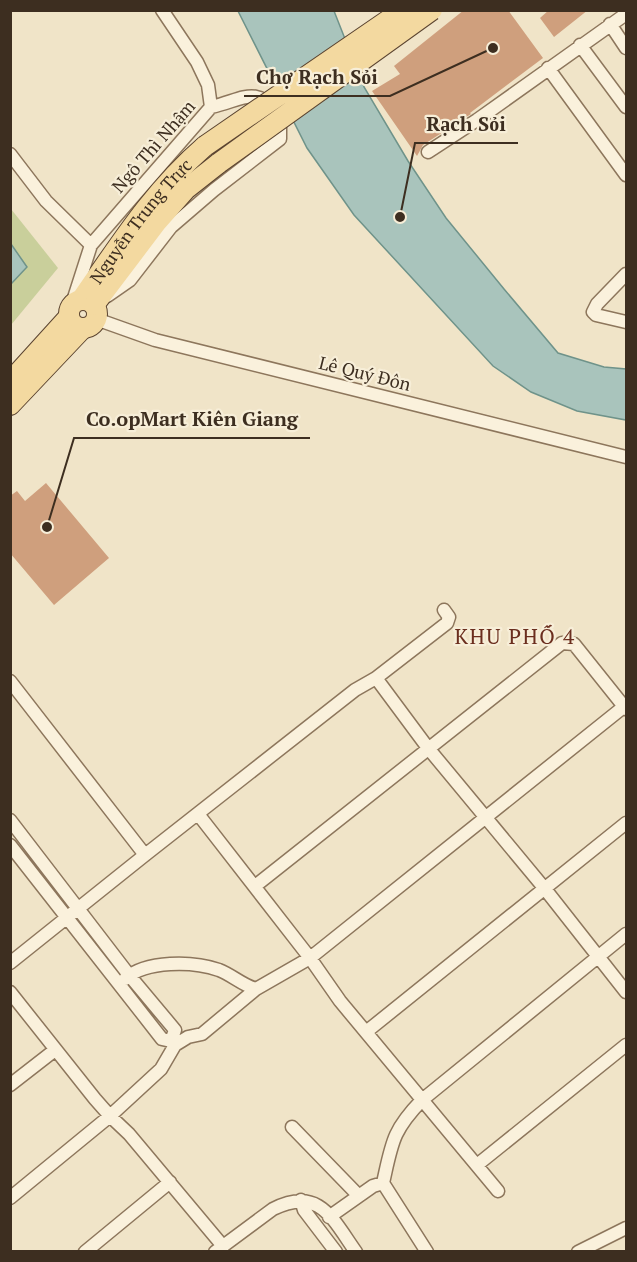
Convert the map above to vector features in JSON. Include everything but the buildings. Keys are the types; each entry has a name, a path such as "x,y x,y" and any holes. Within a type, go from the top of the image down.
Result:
{"main road":[{"name":"Nguyễn Trung Trực","path":"10,382 82,312 151,200 179,169 205,146 403,10"},
{"name":"Nguyễn Trung Trực","path":"10,405 82,312 186,189 432,10"}],"street":[{"name":"Ngô Thì Nhậm","path":"82,312 91,245 211,107 208,85 197,62 162,10"},
{"path":"428,152 627,14"},
{"path":"610,24 627,48"},
{"path":"580,45 627,107"},
{"path":"548,68 627,175"},
{"path":"82,312 130,280 171,227 280,139 280,114 262,97 248,96 211,107"},
{"path":"10,154 46,201 91,245"},
{"path":"627,274 597,304 594,314 627,322"},
{"name":"Lê Quý Đôn","path":"82,312 155,340 627,457"},
{"path":"10,963 66,916 355,690 376,678 447,623 449,616 444,610"},
{"path":"10,820 77,908 162,1039 173,1043 202,1034 256,989 310,958 626,707 574,645 566,642 255,886"},
{"path":"376,678 428,748 627,992"},
{"path":"10,681 144,855"},
{"path":"198,814 310,958 340,1001 498,1191"},
{"path":"366,1032 627,823"},
{"path":"10,845 66,916 124,979"},
{"path":"427,1251 383,1183 393,1137 404,1120 422,1100 627,934"},
{"path":"124,979 165,964 193,965 217,969 245,986 256,989"},
{"path":"10,992 110,1116 129,1134 170,1182 219,1248 273,1209 282,1204 301,1200 316,1203 356,1251"},
{"path":"10,1198 110,1116 161,1069 173,1043"},
{"path":"477,1165 627,1045"},
{"path":"10,1085 56,1050"},
{"path":"292,1127 358,1195"},
{"path":"85,1251 170,1182"},
{"path":"329,1217 358,1195 383,1183"},
{"path":"301,1200 304,1210 336,1251"},
{"path":"578,1251 627,1228"}],"green space":[{"path":"11,209 58,268 11,325"}],"water":[{"path":"238,11 334,11 364,87 408,161 446,218 558,353 604,367 626,369 626,420 577,411 531,392 493,366 354,215 307,148"},
{"path":"11,244 27,267 10,284"}],"place":[{"name":"Chợ Rạch Sỏi","path":"493,48"},
{"name":"Rạch Sỏi","path":"400,217"},
{"name":"Co.opMart Kiên Giang","path":"47,527"}],"district":[{"name":"KHU PHỐ 4","path":"515,636"}]}
